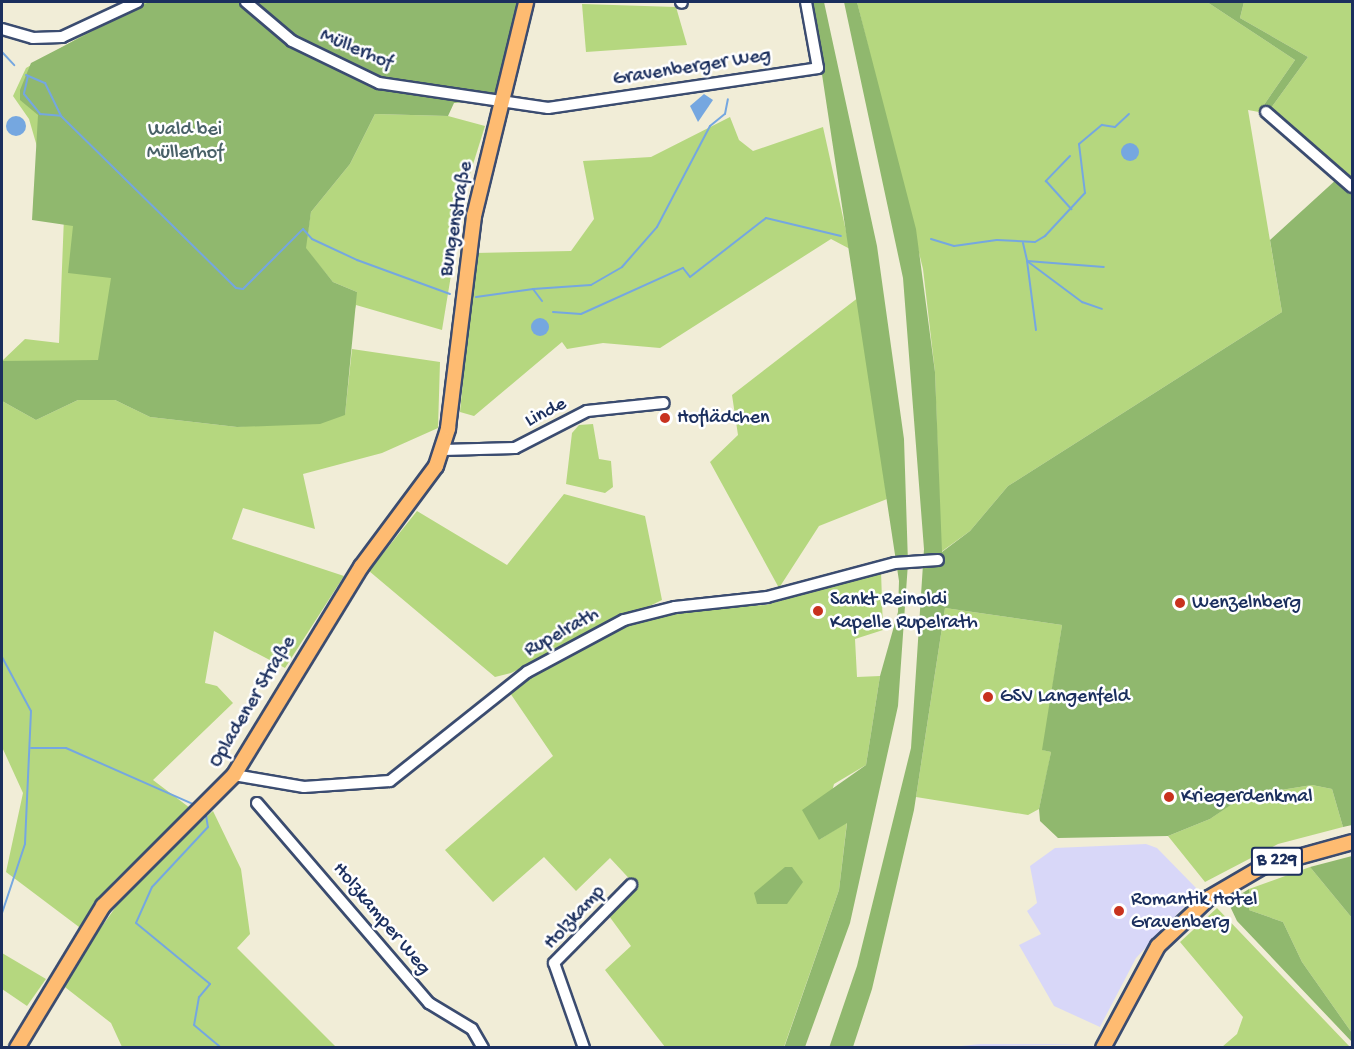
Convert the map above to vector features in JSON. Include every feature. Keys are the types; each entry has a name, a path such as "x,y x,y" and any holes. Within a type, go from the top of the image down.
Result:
{"main road":[{"name":"Bungenstraße","path":"459,343 474,216 504,104 526,2"},
{"name":"Opladener Straße","path":"16,1047 103,906 234,775 344,594 429,477 443,450 459,343"},
{"name":"B 229","path":"1103,1047 1139,974 1177,924 1221,889 1286,858 1353,842"}],"street":[{"path":"2,29 33,38 62,37 137,2"},
{"name":"Müllerhof","path":"246,2 292,41 379,83 504,104"},
{"name":"Gravenberger Weg","path":"504,104 548,108 818,68 806,2"},
{"path":"1266,112 1353,187"},
{"name":"Linde","path":"443,450 515,448 587,411 664,403"},
{"name":"Rupelrath","path":"234,775 304,787 390,781 527,672 624,620 675,607 767,597 895,563 938,560"},
{"name":"Holzkamper Weg","path":"257,803 429,1004 472,1029 483,1047"},
{"name":"Holzkamp","path":"584,1047 554,963 631,885"}],"shaded area":[{"path":"1146,844 1157,848 1199,891 1136,958 1100,1027 1054,1006 1019,945 1041,934 1027,911 1037,903 1030,866 1055,848"},
{"path":"980,1044 1092,1044 952,1047"}],"green space":[{"name":"Wald bei Müllerhof","path":"141,2 243,2 295,245 341,298 357,292 333,282 305,248 311,212 350,164 375,114 448,116 485,126 465,190 442,330 356,305 328,411 2,361 25,339 59,343 64,217 53,208 33,207 38,150 29,119 13,96 26,68"},
{"name":"Wald bei Müllerhof","path":"149,2 518,2 517,30 495,99 454,103 448,116 375,114 350,164 311,212 306,248 333,282 357,292 345,415 320,424 237,427 150,417 115,400 78,400 36,420 2,401 2,361 98,360 111,278 68,273 73,226 32,220 38,115 20,100 20,90 31,63"},
{"path":"811,2 824,2 877,246 904,439 908,563 898,706 850,923 805,1047 784,1048 839,890 847,823 819,840 802,810 866,765 880,676 898,612 899,581"},
{"path":"844,2 857,2 916,229 935,372 942,552 970,531 1008,486 1282,312 1270,240 1338,178 1259,112 1295,60 1207,2 1244,2 1240,18 1308,57 1271,108 1352,177 1352,825 1343,827 1332,789 1312,785 1244,796 1210,819 1168,836 1058,838 1040,821 1039,809 1051,752 1042,750 1062,625 945,608 914,810 872,989 853,1047 829,1048 857,966 911,748 924,549 903,278"},
{"path":"857,2 1207,2 1295,60 1259,112 1248,110 1282,312 1008,486 970,531 941,552 935,372 923,269"},
{"path":"1244,2 1352,2 1352,177 1271,108 1308,57 1240,18"},
{"path":"582,4 676,7 687,45 586,52"},
{"path":"730,117 739,140 753,151 823,127 850,249 831,239 660,348 603,343 567,349 562,342 474,416 460,412 475,253 571,251 594,219 583,161 651,157"},
{"path":"859,297 887,499 819,526 779,588 710,462 738,435 732,395"},
{"path":"352,349 440,362 438,428 382,453 303,474 315,529 243,508 232,539 344,576 285,668 214,631 205,683 217,686 233,703 153,780 190,808 114,881 79,927 6,872 23,793 2,747 2,401 36,420 78,400 115,400 150,417 237,427 345,414"},
{"path":"593,424 599,459 611,461 613,487 605,493 566,484 572,433 579,425"},
{"path":"564,494 645,516 662,600 511,673 495,677 369,571 417,511 507,565"},
{"path":"881,571 883,630 855,639 857,677 880,676 866,765 834,784 819,840 847,822 839,890 784,1047 665,1047 605,970 631,946 609,916 638,888 610,858 576,891 544,857 493,902 445,850 553,756 508,690 624,624 677,610 766,605"},
{"path":"945,608 1062,625 1043,750 1051,752 1039,809 1028,815 916,797"},
{"path":"1312,785 1332,789 1343,827 1278,844 1205,882 1168,836 1210,819 1243,796"},
{"path":"213,811 241,869 250,934 237,948 336,1047 122,1047 111,1023 61,984 132,884"},
{"path":"1352,856 1352,918 1310,867"},
{"path":"785,867 792,867 803,882 787,904 757,904 754,893"},
{"path":"1310,867 1352,918 1352,1033 1302,962 1283,922 1249,910 1249,889"},
{"path":"1249,889 1249,910 1283,922 1302,962 1352,1033 1352,1042 1237,921 1228,902"},
{"path":"1217,908 1350,1047 1222,1047 1237,1034 1243,1017 1180,942"},
{"path":"2,953 46,979 27,1006 2,989"}],"water":[{"path":"704,94 713,100 698,122 690,106"},
{"path":"12,116 20,116 26,122 26,130 20,136 12,136 6,130 6,122"},
{"path":"1126,143 1134,143 1139,148 1137,159 1126,161 1121,156 1121,148"},
{"path":"540,318 546,321 549,327 546,333 540,336 534,333 531,327 534,321"}],"waterway":[{"path":"2,52 14,65"},
{"path":"26,75 45,83 61,116"},
{"path":"28,76 24,94 40,114 61,116 236,288 243,289 303,229 312,239 357,260 450,294"},
{"path":"533,289 591,285 622,267 657,227 710,126 725,114 728,99"},
{"path":"931,239 954,246 997,240 1035,242 1045,236 1085,193 1079,144 1102,125 1115,127 1129,114"},
{"path":"1070,156 1046,181 1071,209"},
{"path":"553,312 581,314 683,268 690,277 766,218 841,236"},
{"path":"1023,243 1027,261 1082,302 1102,309"},
{"path":"1036,330 1027,261 1104,267"},
{"path":"476,297 533,289 542,301"},
{"path":"2,657 31,711 25,844 2,913"},
{"path":"31,748 66,748 193,804"},
{"path":"206,815 208,827 152,887 136,923 210,984 199,997 194,1025 221,1048"}],"place":[{"name":"Hoflädchen","path":"665,418"},
{"name":"Wenzelnberg","path":"1180,603"},
{"name":"Sankt Reinoldi Kapelle Rupelrath","path":"818,611"},
{"name":"GSV Langenfeld","path":"988,697"},
{"name":"Kriegerdenkmal","path":"1169,797"},
{"name":"Romantik Hotel Gravenberg","path":"1119,911"}]}
